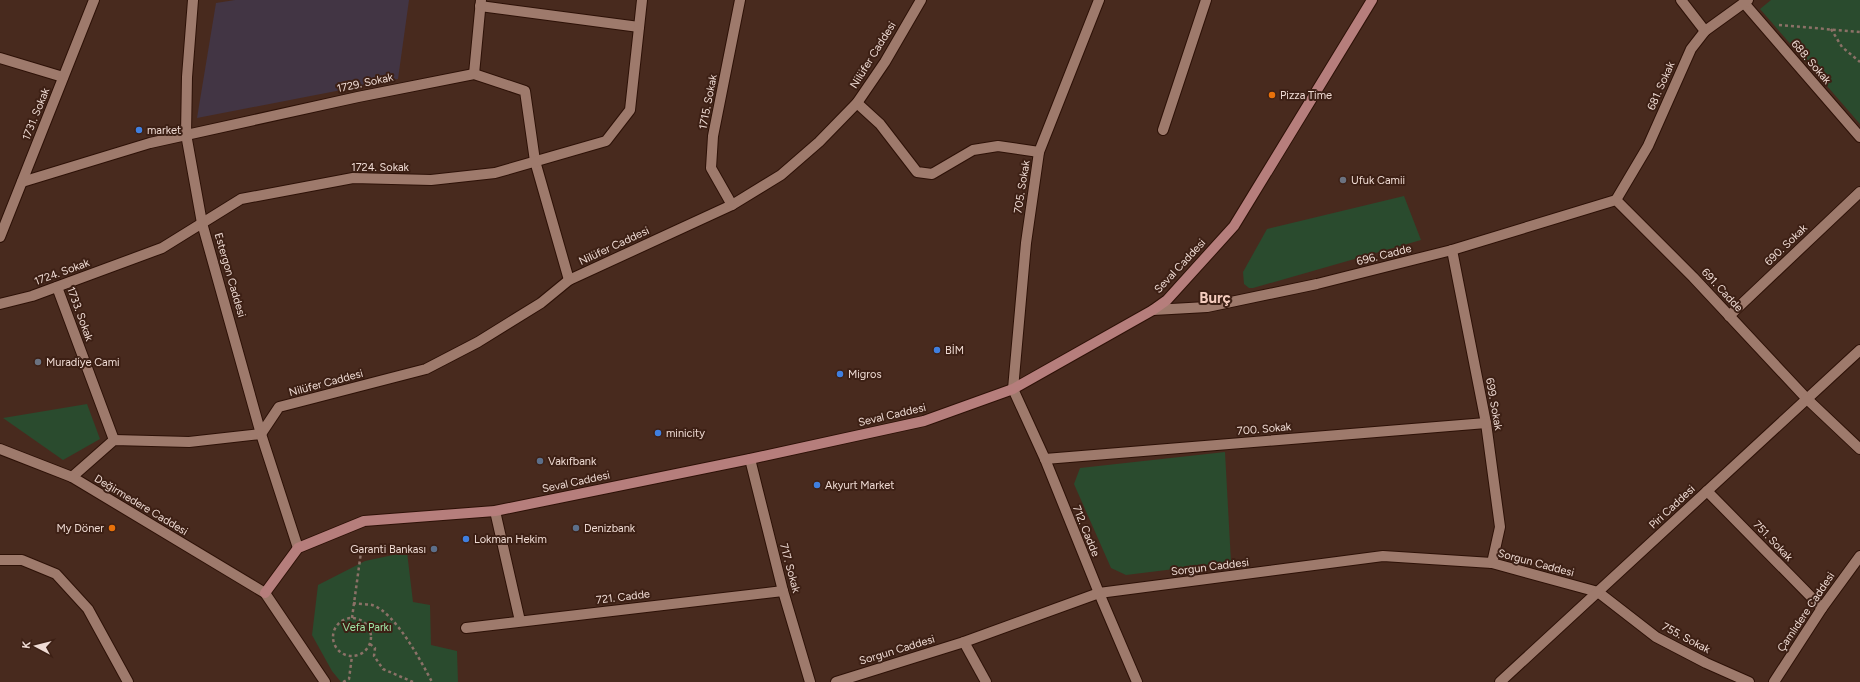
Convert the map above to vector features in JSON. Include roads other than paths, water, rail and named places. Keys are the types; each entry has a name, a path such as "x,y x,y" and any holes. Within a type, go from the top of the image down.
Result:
{"main road":[{"name":"Seval Caddesi","path":"298,548 364,521 495,511 750,459 924,421 1013,389 1167,300 1234,226 1372,0"},
{"path":"265,593 298,548"}],"street":[{"name":"1731. Sokak","path":"0,237 94,0"},
{"name":"Estergon Caddesi","path":"193,0 187,77 186,134 202,223 261,434 298,548"},
{"name":"1724. Sokak","path":"0,304 32,296 162,248 242,199 345,180 431,180 495,173 606,141 630,110 642,0"},
{"name":"1715. Sokak","path":"732,205 711,168 713,136 740,0"},
{"name":"Nilüfer Caddesi","path":"261,434 279,408 426,369 478,342 541,303 569,280 732,205 781,175 819,142 857,103 885,62 921,0"},
{"name":"705. Sokak","path":"1013,389 1026,244 1039,152 1100,0"},
{"path":"1163,130 1206,0"},
{"path":"1681,0 1705,31"},
{"name":"681. Sokak","path":"1616,200 1648,146 1692,49 1705,31 1746,2"},
{"name":"688. Sokak","path":"1746,2 1762,23 1860,137"},
{"path":"569,280 535,161 525,91 474,74 480,3 639,27"},
{"path":"0,58 64,77"},
{"name":"1729. Sokak","path":"22,182 150,142 474,74"},
{"path":"857,103 880,124 917,172 932,174 973,150 998,146 1039,152"},
{"name":"690. Sokak","path":"1729,316 1860,192"},
{"name":"696. Cadde","path":"1152,310 1207,307 1317,284 1452,250 1616,200"},
{"name":"691. Cadde","path":"1616,200 1729,316 1807,399 1860,448"},
{"name":"699. Sokak","path":"1452,250 1486,423 1500,527 1492,563"},
{"name":"1733. Sokak","path":"57,287 114,440"},
{"name":"Piri Caddesi","path":"1500,682 1860,350"},
{"name":"712. Cadde","path":"1013,389 1045,459 1099,593 1138,682"},
{"name":"700. Sokak","path":"1045,459 1486,423"},
{"path":"72,477 114,440 189,442 261,434"},
{"name":"Değirmedere Caddesi","path":"0,449 72,477 265,593"},
{"name":"717. Sokak","path":"750,459 783,591 810,682"},
{"name":"751. Sokak","path":"1707,491 1822,608"},
{"path":"495,511 520,621"},
{"name":"Sorgun Caddesi","path":"836,682 964,642 1099,593 1383,556 1492,563 1598,592"},
{"name":"Çamlıdere Caddesi","path":"1774,682 1822,608 1860,556"},
{"path":"0,560 22,560 56,574 88,609 128,682"},
{"name":"721. Cadde","path":"466,628 783,591"},
{"name":"755. Sokak","path":"1598,592 1656,637 1706,663 1749,682"},
{"path":"265,593 325,682"},
{"path":"964,642 986,682"}],"place":[{"name":"Pizza Time","path":"1272,95"},
{"name":"market","path":"139,130"},
{"name":"Ufuk Camii","path":"1343,180"},
{"name":"BİM","path":"937,350"},
{"name":"Muradiye Cami","path":"38,362"},
{"name":"Migros","path":"840,374"},
{"name":"minicity","path":"658,433"},
{"name":"Vakıfbank","path":"540,461"},
{"name":"Akyurt Market","path":"817,485"},
{"name":"My Döner","path":"112,528"},
{"name":"Denizbank","path":"576,528"},
{"name":"Lokman Hekim","path":"466,539"},
{"name":"Garanti Bankası","path":"434,549"}],"district":[{"name":"Burç","path":"1215,298"}],"park label":[{"name":"Vefa Parkı","path":"367,627"}]}
